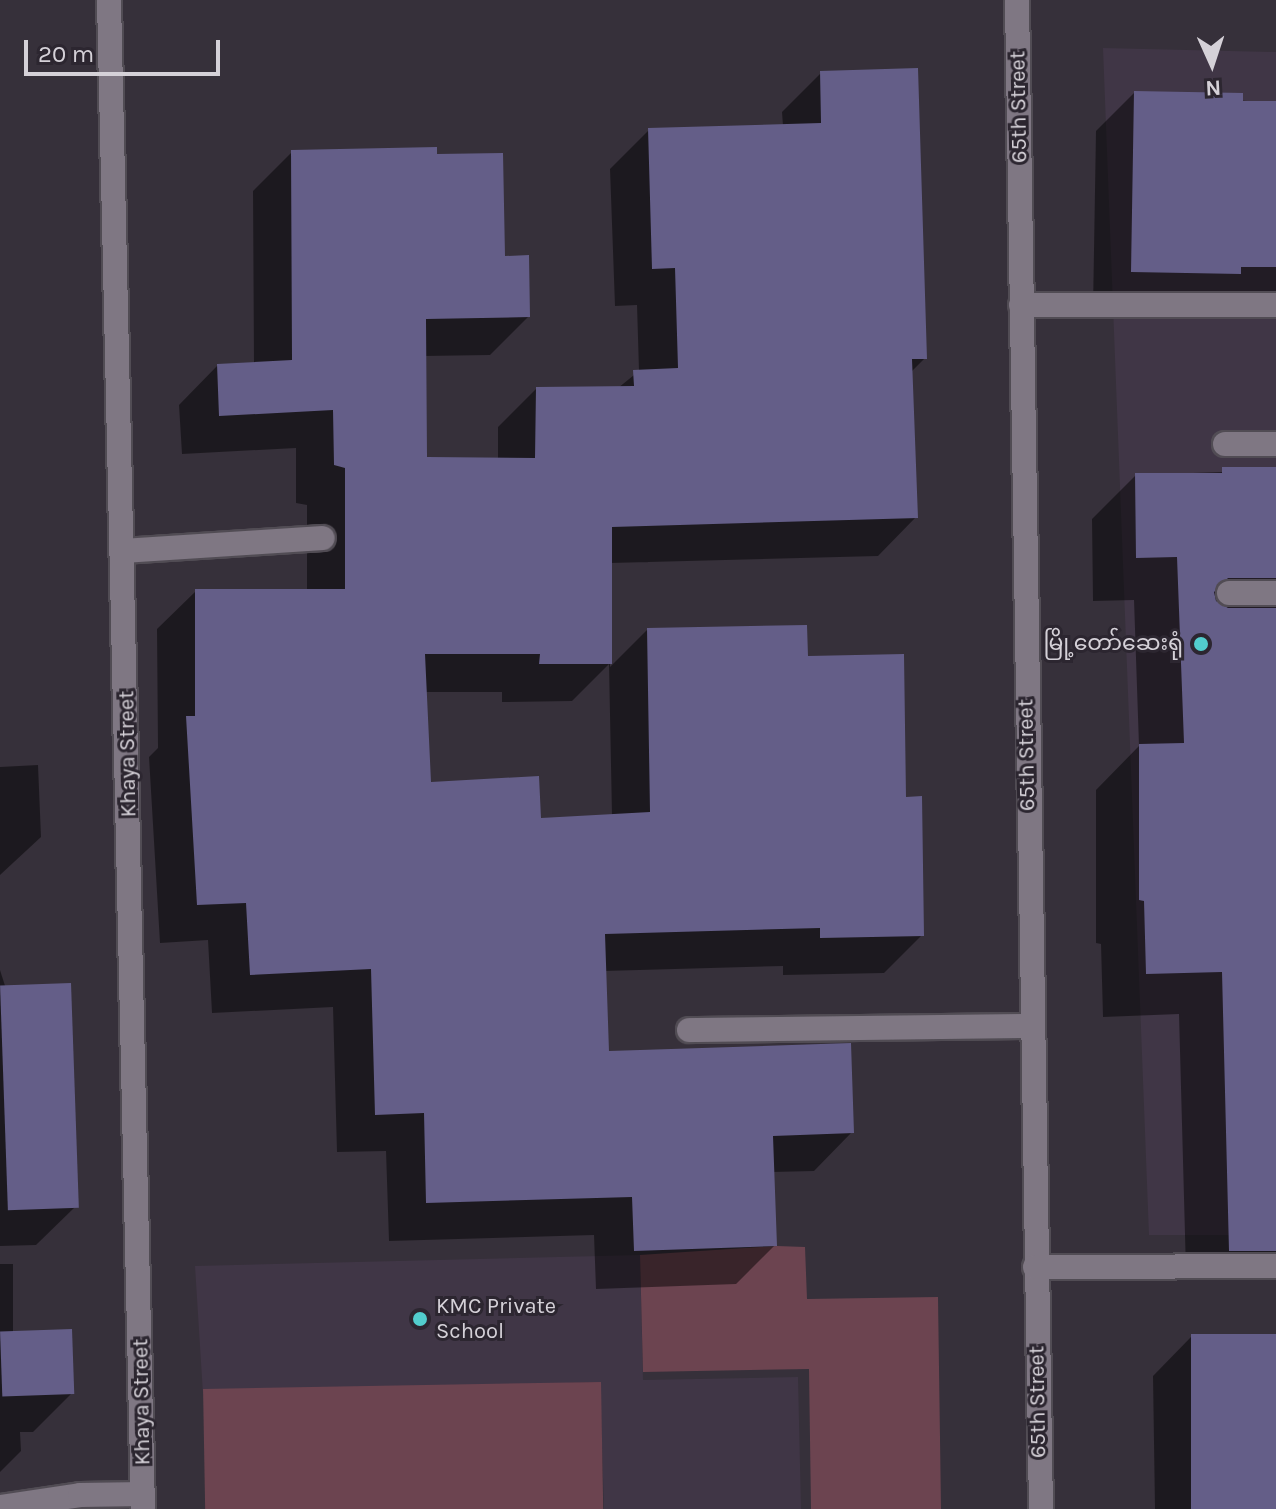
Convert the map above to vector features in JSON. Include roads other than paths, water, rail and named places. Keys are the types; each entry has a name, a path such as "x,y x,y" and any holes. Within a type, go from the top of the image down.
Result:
{"street":[{"name":"Khaya Street","path":"109,0 143,1501"},
{"name":"65th Street","path":"1017,0 1041,1509"},
{"path":"1021,305 1276,305"},
{"path":"1225,444 1276,444"},
{"path":"123,551 323,538"},
{"path":"1229,593 1276,593"},
{"path":"689,1030 1031,1026"},
{"path":"1035,1267 1276,1266"},
{"path":"0,1507 80,1495 143,1501"}],"place":[{"name":"မြို့တော်ဆေးရုံ","path":"1201,644"},
{"name":"KMC Private School","path":"420,1319"}]}
